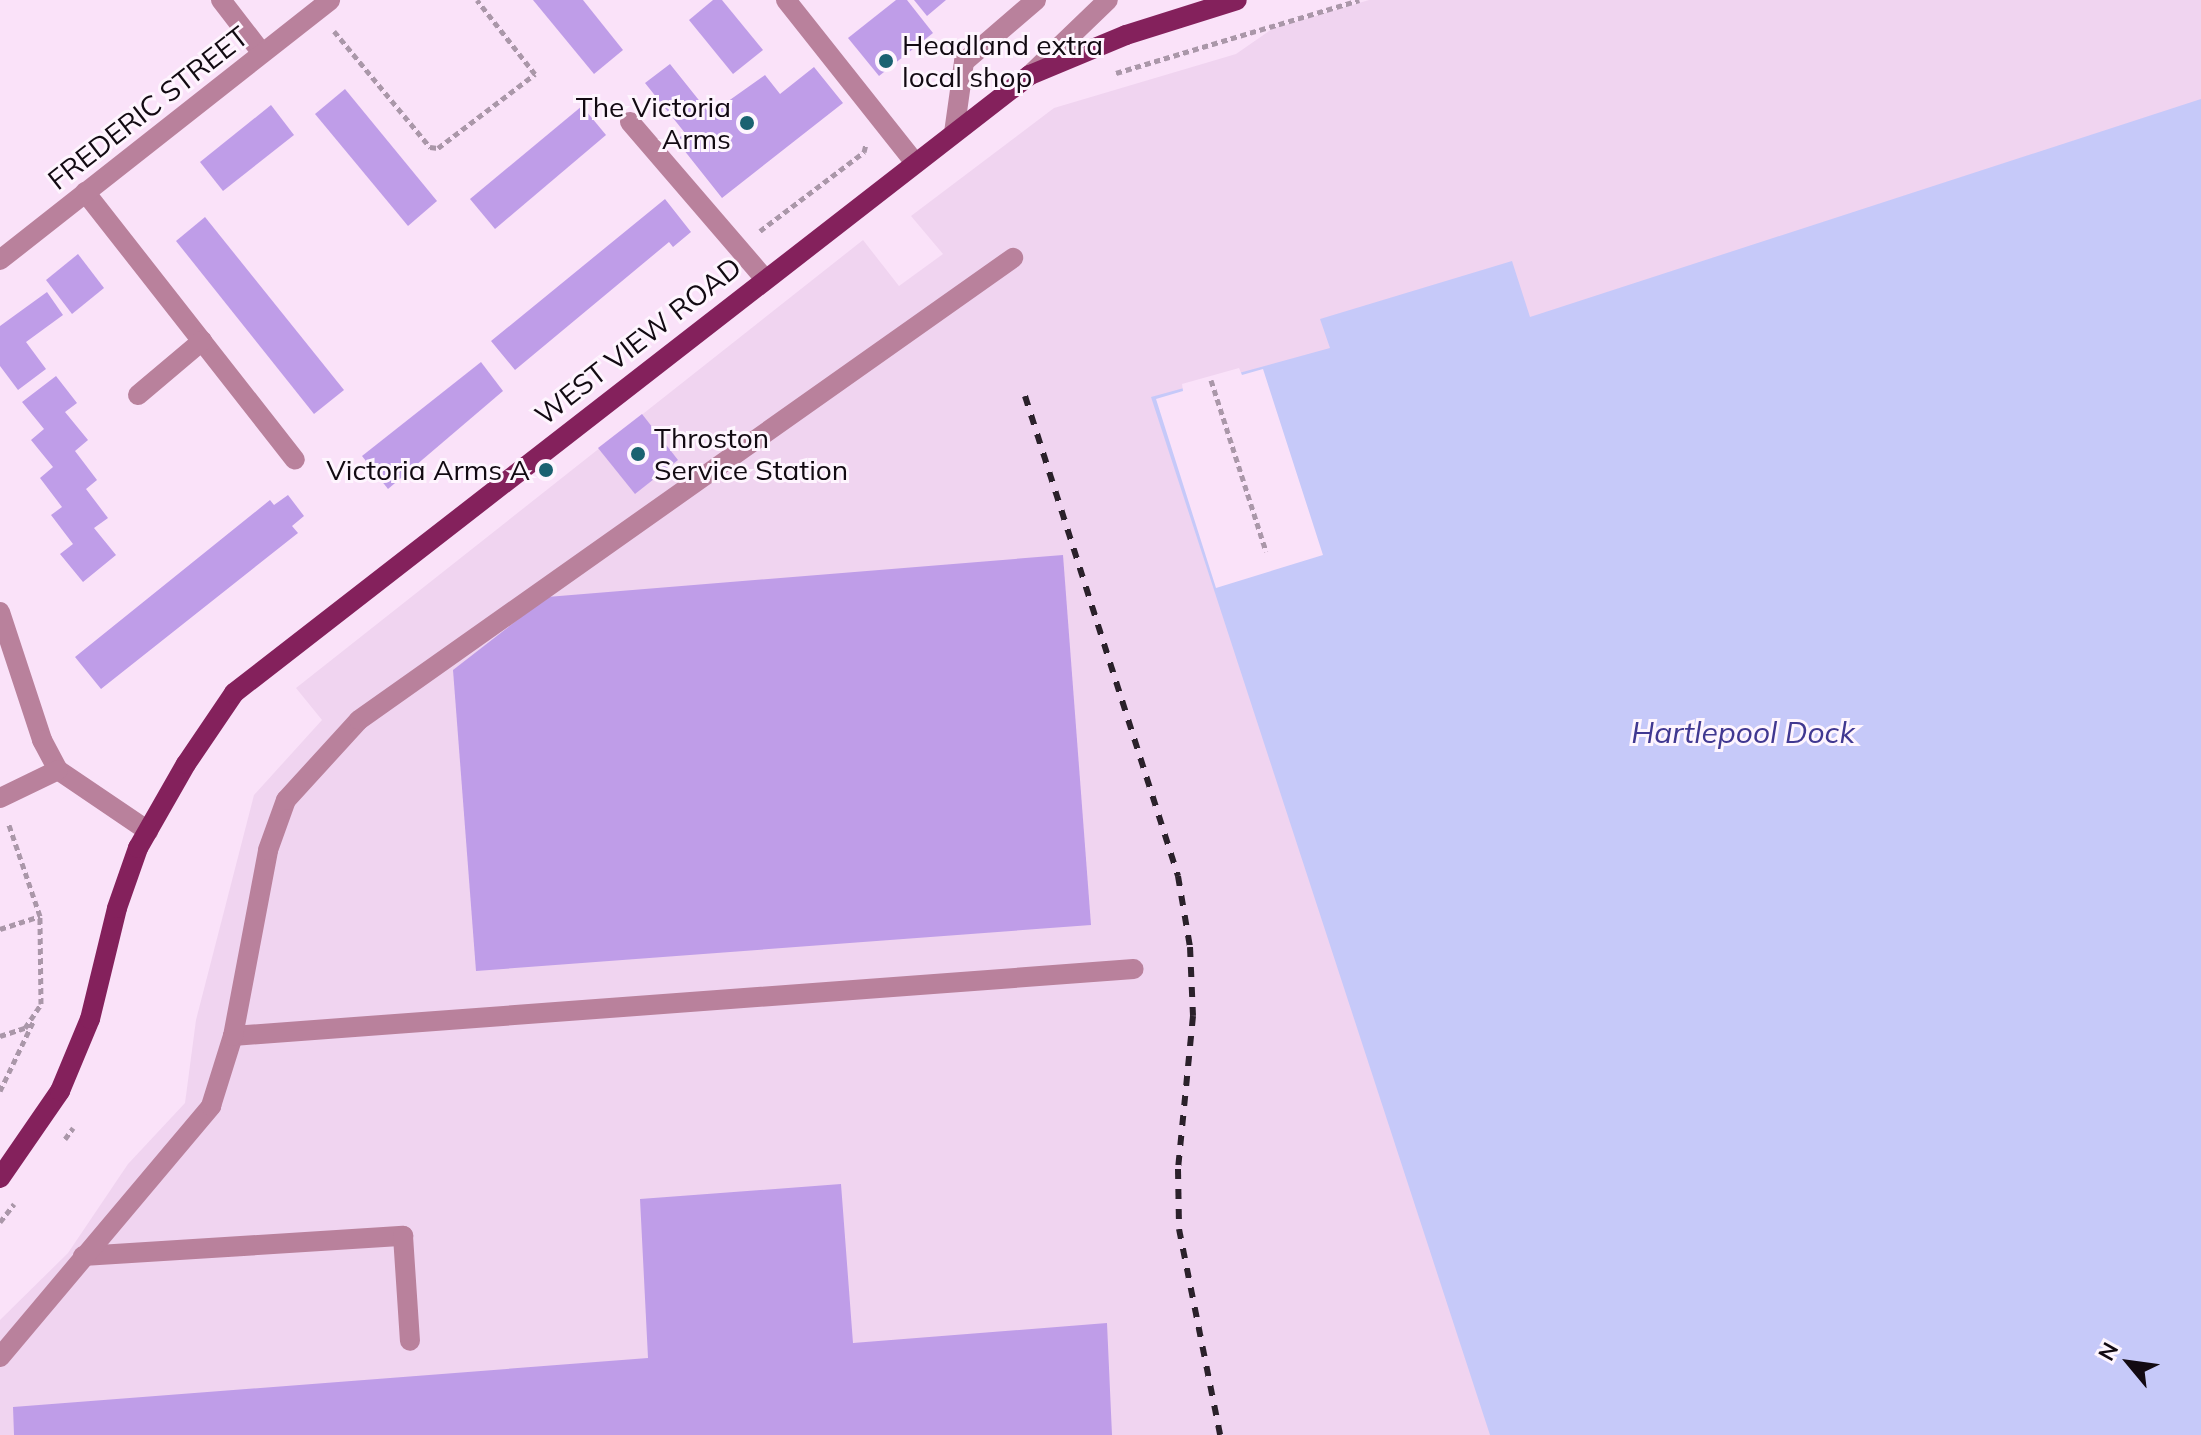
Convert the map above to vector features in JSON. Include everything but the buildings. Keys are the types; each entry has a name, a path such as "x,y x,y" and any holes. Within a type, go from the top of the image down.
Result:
{"main road":[{"name":"WEST VIEW ROAD","path":"0,1178 60,1091 90,1019 117,908 148,831 234,693 1030,75 1126,35 1237,0"}],"street":[{"path":"221,0 262,53"},
{"path":"786,0 915,163"},
{"path":"954,133 964,62 1036,0"},
{"path":"1030,75 1108,0"},
{"name":"FREDERIC STREET","path":"0,260 324,5"},
{"path":"630,122 765,279"},
{"path":"85,192 295,460"},
{"path":"0,1357 211,1106 233,1036 268,850 286,800 359,720 1013,258"},
{"path":"138,395 202,341"},
{"path":"0,612 42,740 58,770 148,831"},
{"path":"5,796 58,770"},
{"path":"233,1036 1134,969"},
{"path":"83,1256 403,1236 410,1341"}],"path":[{"path":"324,5 430,147 438,148 535,74 477,0"},
{"path":"1106,76 1359,0"},
{"path":"738,247 864,152 868,134"},
{"path":"1211,380 1266,551"},
{"path":"0,1091 41,1004 40,916 8,828 5,796"},
{"path":"0,929 40,916"},
{"path":"0,1036 34,1020"}],"shaded area":[{"path":"1369,0 2201,0 2201,1435 0,1435 0,1320 68,1253 128,1164 185,1103 196,1020 254,795 322,720 296,688 863,240 899,286 943,254 911,216 1054,108 1236,54 1272,29"}],"water":[{"name":"Hartlepool Dock","path":"2201,99 2201,1435 1490,1435 1151,397 1330,348 1320,319 1512,261 1530,317"}],"pier":[{"path":"1239,368 1242,375 1263,369 1323,555 1216,588 1156,399 1183,391 1182,384"}],"railway":[{"path":"1025,396 1178,876 1190,947 1193,1016 1178,1169 1179,1229 1220,1435"}],"place":[{"name":"Headland extra local shop","path":"886,61"},
{"name":"The Victoria Arms","path":"747,123"},
{"name":"Throston Service Station","path":"638,454"},
{"name":"Victoria Arms A","path":"546,470"}]}
